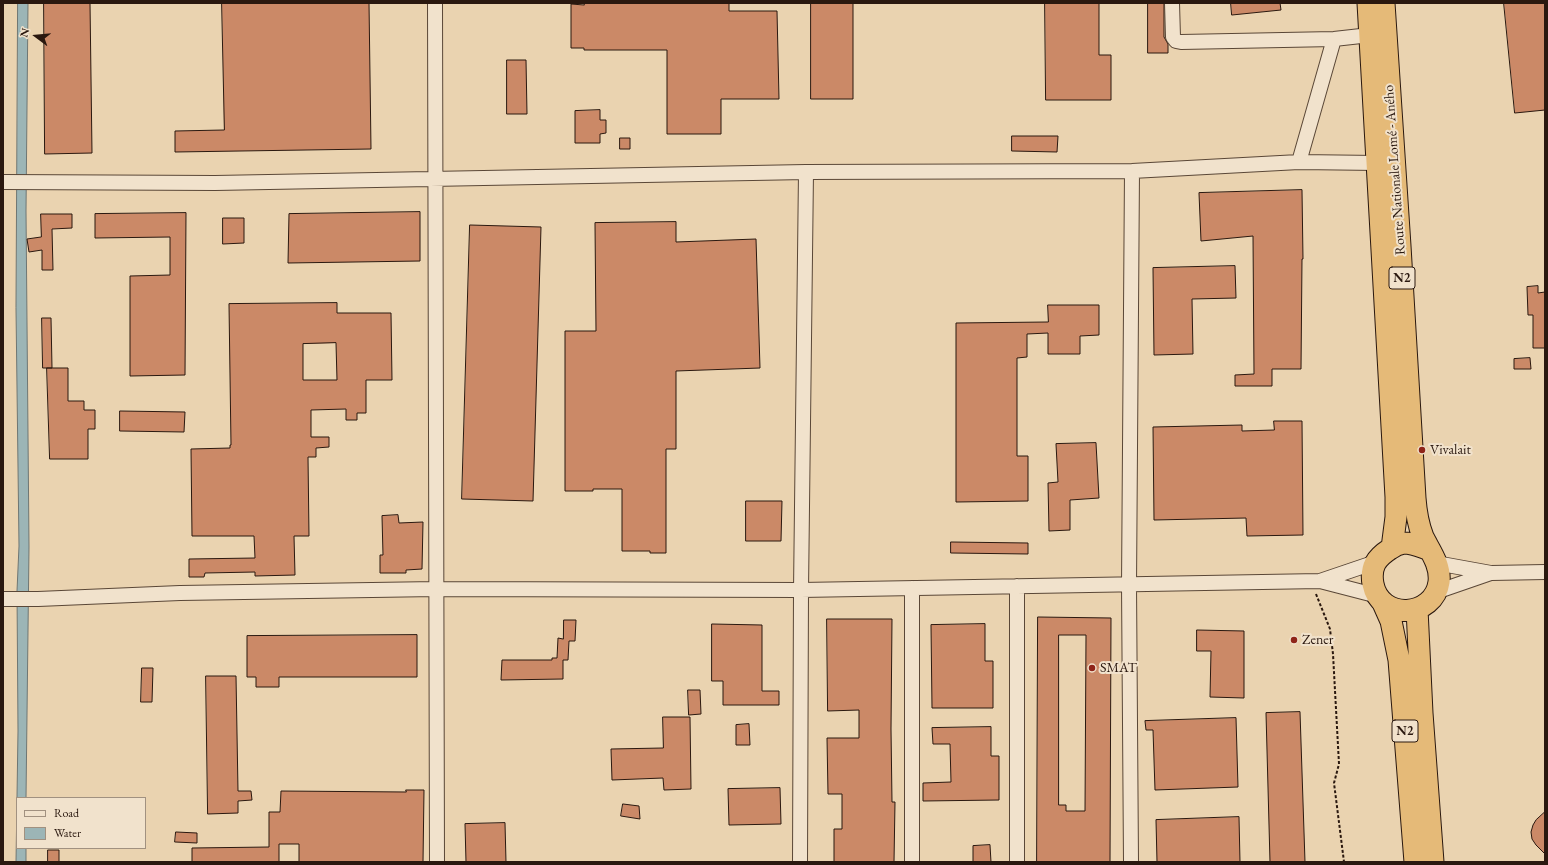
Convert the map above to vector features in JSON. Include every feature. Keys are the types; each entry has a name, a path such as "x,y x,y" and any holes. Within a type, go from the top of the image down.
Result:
{"highway":[{"name":"Route Nationale Lomé - Aného","path":"1368,3 1396,504 1392,548"},
{"name":"Route Nationale Lomé - Aného","path":"1384,3 1415,498 1417,520 1433,556"},
{"path":"1411,544 1433,556 1440,577 1436,592 1432,599 1425,605 1417,609 1399,611 1380,599 1374,588 1372,579 1376,562 1380,555 1394,546 1411,544"},
{"name":"N2","path":"1380,599 1391,622 1399,660 1415,862"},
{"name":"N2","path":"1417,609 1422,713 1433,862"}],"street":[{"path":"435,3 437,862"},
{"path":"1172,3 1173,37 1176,41 1180,42 1334,39 1370,35"},
{"path":"1299,162 1334,39"},
{"path":"3,182 215,183 806,172 1132,171 1299,162 1377,163"},
{"path":"1131,862 1129,585 1132,171"},
{"path":"800,862 801,590 806,172"},
{"path":"1433,556 1491,573 1545,572"},
{"path":"8,599 180,593 436,589 801,590 1316,581 1376,562"},
{"path":"1436,592 1491,573"},
{"path":"1316,581 1380,599"},
{"path":"1017,586 1017,862"},
{"path":"912,588 912,862"}],"path":[{"path":"1316,581 1330,629 1335,677 1339,764 1334,784 1344,862"}],"water":[{"path":"18,3 28,3 26,211 29,547 26,797 17,797 17,591 19,546 16,308"},
{"path":"16,849 26,849 26,862 16,862"}],"building":[{"path":"44,3 90,3 92,153 45,154"},
{"path":"222,3 369,3 371,149 175,152 175,131 224,130"},
{"path":"584,3 729,3 729,11 777,11 779,99 721,99 721,134 667,134 667,50 584,50 584,48 571,48 571,4 584,5"},
{"path":"811,3 853,3 853,99 811,99"},
{"path":"1045,3 1099,3 1099,55 1111,55 1111,100 1046,100"},
{"path":"1148,3 1164,3 1164,37 1168,44 1168,53 1148,53"},
{"path":"1231,3 1280,3 1281,10 1232,15"},
{"path":"1504,3 1545,3 1545,110 1515,113"},
{"path":"507,60 526,60 527,114 507,114"},
{"path":"600,110 600,120 606,120 606,133 600,134 600,143 575,143 575,111"},
{"path":"1012,136 1058,136 1057,152 1012,151"},
{"path":"620,138 630,138 630,149 620,149"},
{"path":"1302,190 1303,259 1301,369 1272,369 1272,386 1235,386 1235,375 1254,374 1253,236 1201,241 1199,193"},
{"path":"420,212 420,261 288,263 289,214"},
{"path":"186,213 185,375 130,376 130,276 170,275 170,237 95,238 95,214"},
{"path":"41,214 72,214 72,228 52,229 53,270 42,270 42,250 29,252 27,239 41,237"},
{"path":"223,218 244,218 244,243 223,244"},
{"path":"676,222 676,242 756,239 760,368 676,371 676,449 666,449 666,553 650,553 650,551 622,551 622,489 565,491 565,331 596,331 595,223"},
{"path":"470,225 541,227 533,501 462,499"},
{"path":"1235,266 1236,298 1192,299 1193,354 1154,355 1153,268"},
{"path":"1538,286 1538,293 1545,292 1545,348 1533,348 1533,315 1528,315 1527,287"},
{"path":"337,303 337,313 391,313 392,380 366,380 366,413 357,413 357,420 346,420 346,409 311,410 311,437 329,437 329,447 316,448 316,457 308,457 309,536 294,536 295,575 255,576 255,572 205,573 204,577 189,577 189,559 255,558 254,536 192,536 191,449 230,448 231,445 229,304","holes":["336,343 337,380 303,380 303,344"]},
{"path":"1048,305 1099,305 1099,335 1080,336 1080,354 1048,354 1048,333 1027,334 1027,357 1017,358 1017,456 1028,456 1028,501 956,502 956,323 1048,322"},
{"path":"42,318 51,318 52,368 43,368"},
{"path":"1530,358 1531,369 1514,369 1514,359"},
{"path":"47,368 68,368 68,401 84,401 84,410 95,410 95,429 88,429 88,459 50,459"},
{"path":"120,411 185,412 184,432 120,431"},
{"path":"1274,421 1302,421 1303,535 1247,536 1246,518 1154,520 1153,427 1242,425 1242,431 1274,430"},
{"path":"1096,443 1099,498 1070,500 1070,530 1049,531 1048,483 1058,482 1056,444"},
{"path":"746,501 782,501 781,541 746,541"},
{"path":"398,515 399,523 423,522 422,569 406,570 406,573 380,573 380,555 383,555 382,516"},
{"path":"951,542 1028,543 1028,554 951,553"},
{"path":"1038,617 1111,618 1110,862 1037,862","holes":["1059,635 1086,635 1085,811 1066,811 1066,805 1059,805"]},
{"path":"827,619 892,619 891,729 892,802 895,802 894,862 834,862 834,829 842,829 842,794 828,794 827,738 859,738 859,710 828,711"},
{"path":"564,620 576,620 575,641 569,641 568,660 563,660 563,679 501,680 502,660 552,660 552,658 557,658 558,638 563,639"},
{"path":"712,624 762,625 762,691 779,691 779,705 723,705 723,681 712,681"},
{"path":"985,624 985,661 993,661 993,708 932,708 931,625"},
{"path":"1197,630 1244,631 1244,698 1210,697 1211,651 1197,651"},
{"path":"417,635 417,677 279,677 279,687 256,687 256,677 247,677 247,636"},
{"path":"142,668 153,668 152,702 141,702"},
{"path":"206,676 236,676 238,791 251,791 252,800 238,801 238,813 208,814"},
{"path":"688,690 700,690 701,714 689,715"},
{"path":"1300,712 1305,862 1270,862 1266,713"},
{"path":"663,717 690,717 691,789 664,790 663,778 612,780 611,749 663,748"},
{"path":"1236,718 1238,787 1155,790 1153,730 1146,730 1145,721"},
{"path":"749,724 750,745 736,745 736,725"},
{"path":"991,727 991,756 999,756 999,800 923,801 923,783 951,782 950,744 933,744 932,728"},
{"path":"780,788 781,824 729,825 728,789"},
{"path":"406,790 424,790 423,862 299,862 299,844 279,844 279,862 192,862 192,848 269,847 269,812 280,812 281,791 406,792"},
{"path":"623,804 639,806 640,819 621,816"},
{"path":"1545,812 1545,854 1532,839 1531,832 1536,820"},
{"path":"1239,817 1240,862 1157,862 1156,820"},
{"path":"505,823 506,862 466,862 465,824"},
{"path":"176,832 197,833 197,843 175,842"},
{"path":"990,845 991,862 973,862 973,846"},
{"path":"48,850 59,850 59,862 48,862"}],"place":[{"name":"Vivalait","path":"1422,450"},
{"name":"Zener","path":"1294,640"},
{"name":"SMAT","path":"1092,668"}]}
